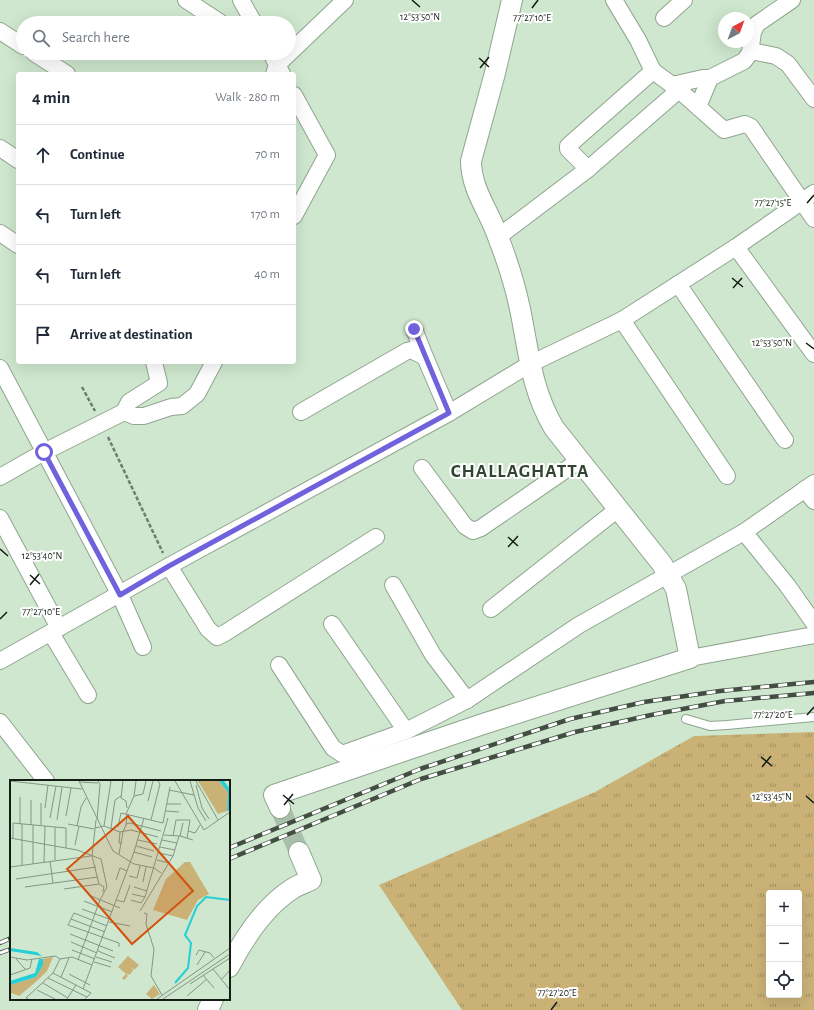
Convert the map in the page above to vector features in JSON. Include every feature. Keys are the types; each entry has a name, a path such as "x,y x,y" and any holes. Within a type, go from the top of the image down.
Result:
{"street":[{"path":"186,0 210,16"},
{"path":"241,0 250,16"},
{"path":"296,43 345,0"},
{"path":"512,0 495,73 471,161 471,171 476,189 498,237 517,298 530,364 542,404 554,428 669,575 676,589 690,658"},
{"path":"614,0 638,40 653,71 676,88 724,130 745,124 751,127 808,197 814,220"},
{"path":"664,18 684,0"},
{"path":"498,237 588,169 676,88 703,78 710,78 744,61 750,51 756,24 792,0"},
{"path":"0,31 16,41"},
{"path":"750,51 776,56 788,64 814,99"},
{"path":"45,60 63,72"},
{"path":"588,169 568,149 568,146 653,71"},
{"path":"698,107 710,78"},
{"path":"296,99 327,155 296,212"},
{"path":"0,148 16,159"},
{"path":"0,661 120,595 169,566 449,413 530,364 622,320 736,247 808,197"},
{"path":"0,233 16,244"},
{"path":"736,247 814,354"},
{"path":"678,284 785,440"},
{"path":"622,320 727,476"},
{"path":"414,329 449,413"},
{"path":"301,412 407,351 411,350 425,357"},
{"path":"154,364 159,383 171,407"},
{"path":"124,412 134,416 144,416 171,407 182,406 197,394 213,364"},
{"path":"0,368 120,595 144,647"},
{"path":"0,476 124,412 129,402 159,383"},
{"path":"422,468 464,526 473,531 481,528 580,460"},
{"path":"279,665 333,748 342,754 406,731 467,700 579,625 744,532 811,491"},
{"path":"491,609 618,509"},
{"path":"0,518 88,695"},
{"path":"744,532 787,585 814,622"},
{"path":"169,566 208,629 217,636 225,633 376,537"},
{"path":"393,586 433,654 467,700"},
{"path":"332,624 406,731"},
{"path":"280,808 274,795 482,724 690,658 814,635"},
{"path":"0,722 45,780"},
{"path":"230,965 238,950 269,906 293,888 312,880 299,852"}],"lane":[{"path":"686,719 710,726 721,726 814,717"}],"path":[{"path":"82,387 102,424 169,566"}],"green space":[{"path":"814,732 814,1010 462,1010 379,885 595,792 694,736"}],"tunnel":[{"path":"280,808 299,852"}],"railway":[{"path":"230,848 420,769 570,719 644,702 720,691 814,682"},
{"path":"230,859 421,779 575,732 651,715 725,701 814,693"},
{"path":"0,943 10,938"},
{"path":"0,953 10,949"}],"district":[{"name":"CHALLAGHATTA","path":"520,471"}],"route":[{"path":"44,452 120,595 169,566 449,413 414,329"}]}
